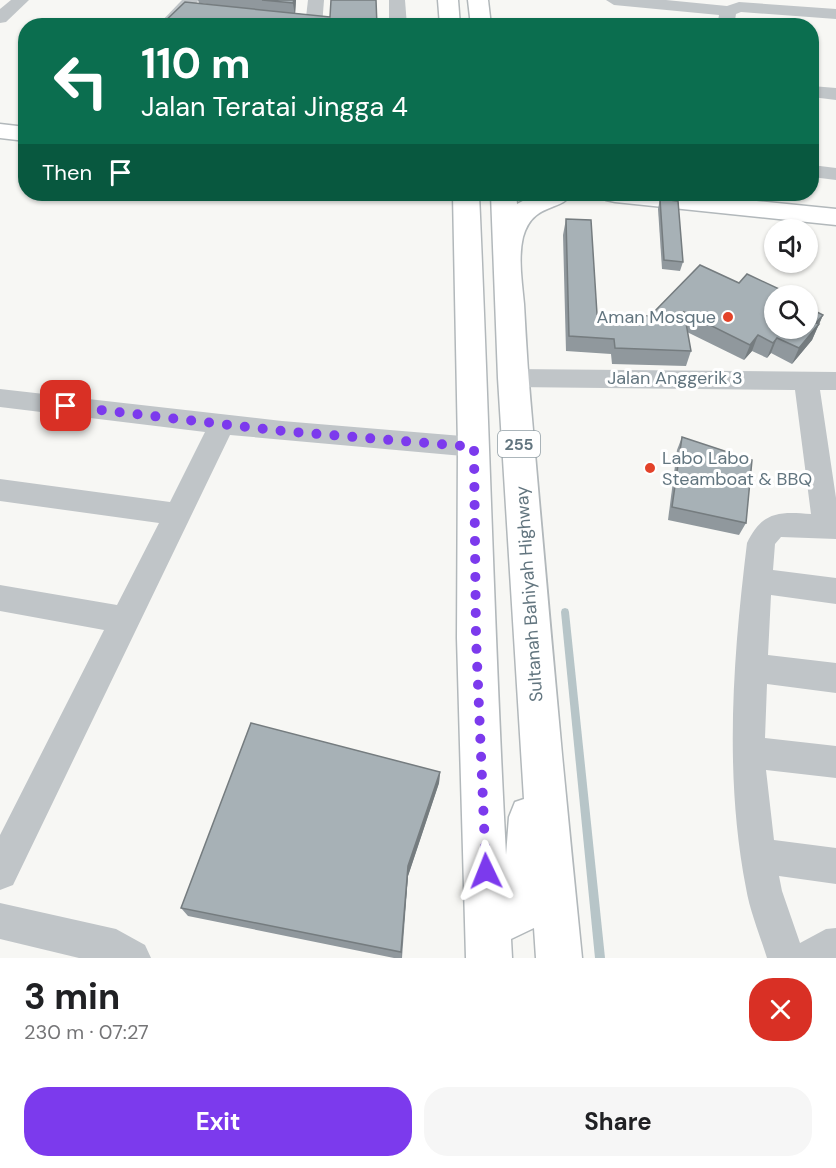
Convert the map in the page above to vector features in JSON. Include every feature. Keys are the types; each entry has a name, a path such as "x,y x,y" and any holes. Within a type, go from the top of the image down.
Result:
{"main road":[{"path":"448,0 449,18"},
{"path":"478,0 480,18"},
{"path":"819,195 836,196"},
{"path":"455,201 464,211 468,227"},
{"name":"255","path":"466,201 474,447 476,638 488,938"},
{"name":"Sultanah Bahiyah Highway","path":"505,201 513,378 537,714 560,958"},
{"path":"508,249 511,229 522,212 538,201"},
{"path":"682,201 836,217"},
{"path":"488,938 525,907 537,714"}],"street":[{"path":"0,18 21,0"},
{"path":"314,18 316,0"},
{"path":"397,0 398,18"},
{"path":"614,0 727,18 732,9 748,8 836,14"},
{"path":"176,18 191,7"},
{"path":"819,93 836,94"},
{"path":"819,172 836,174"},
{"name":"Jalan Anggerik 3","path":"513,378 836,381"},
{"path":"786,958 764,891 758,855 748,752 761,543 767,532 775,526 794,524 831,526 826,456 806,380"},
{"path":"0,398 222,424 474,447"},
{"path":"0,872 222,424"},
{"path":"0,490 177,514"},
{"path":"757,580 836,591"},
{"path":"0,598 124,620"},
{"path":"753,668 836,678"},
{"path":"748,752 836,762"},
{"path":"758,855 836,866"},
{"path":"0,921 116,948 132,958"},
{"path":"809,958 826,948 836,947"}],"building":[{"path":"262,0 294,0 293,3"},
{"path":"331,0 376,0 377,18 168,18 185,2 330,17"},
{"path":"660,201 678,201 683,262 664,260"},
{"path":"566,219 591,220 597,314 650,316 700,265 739,283 747,274 770,285 764,285 764,338 758,335 750,345 684,312 691,351 615,348 614,339 569,336"},
{"path":"779,339 806,339 799,348"},
{"path":"682,437 752,460 746,523 672,507"},
{"path":"251,723 440,772 408,866 401,952 181,908"}],"waterway":[{"path":"565,612 600,958"}],"place":[{"name":"Aman Mosque","path":"728,317"},
{"name":"Labo Labo Steamboat & BBQ","path":"650,468"}],"route":[{"path":"66,406 282,431 474,447 476,638 486,871"}]}
